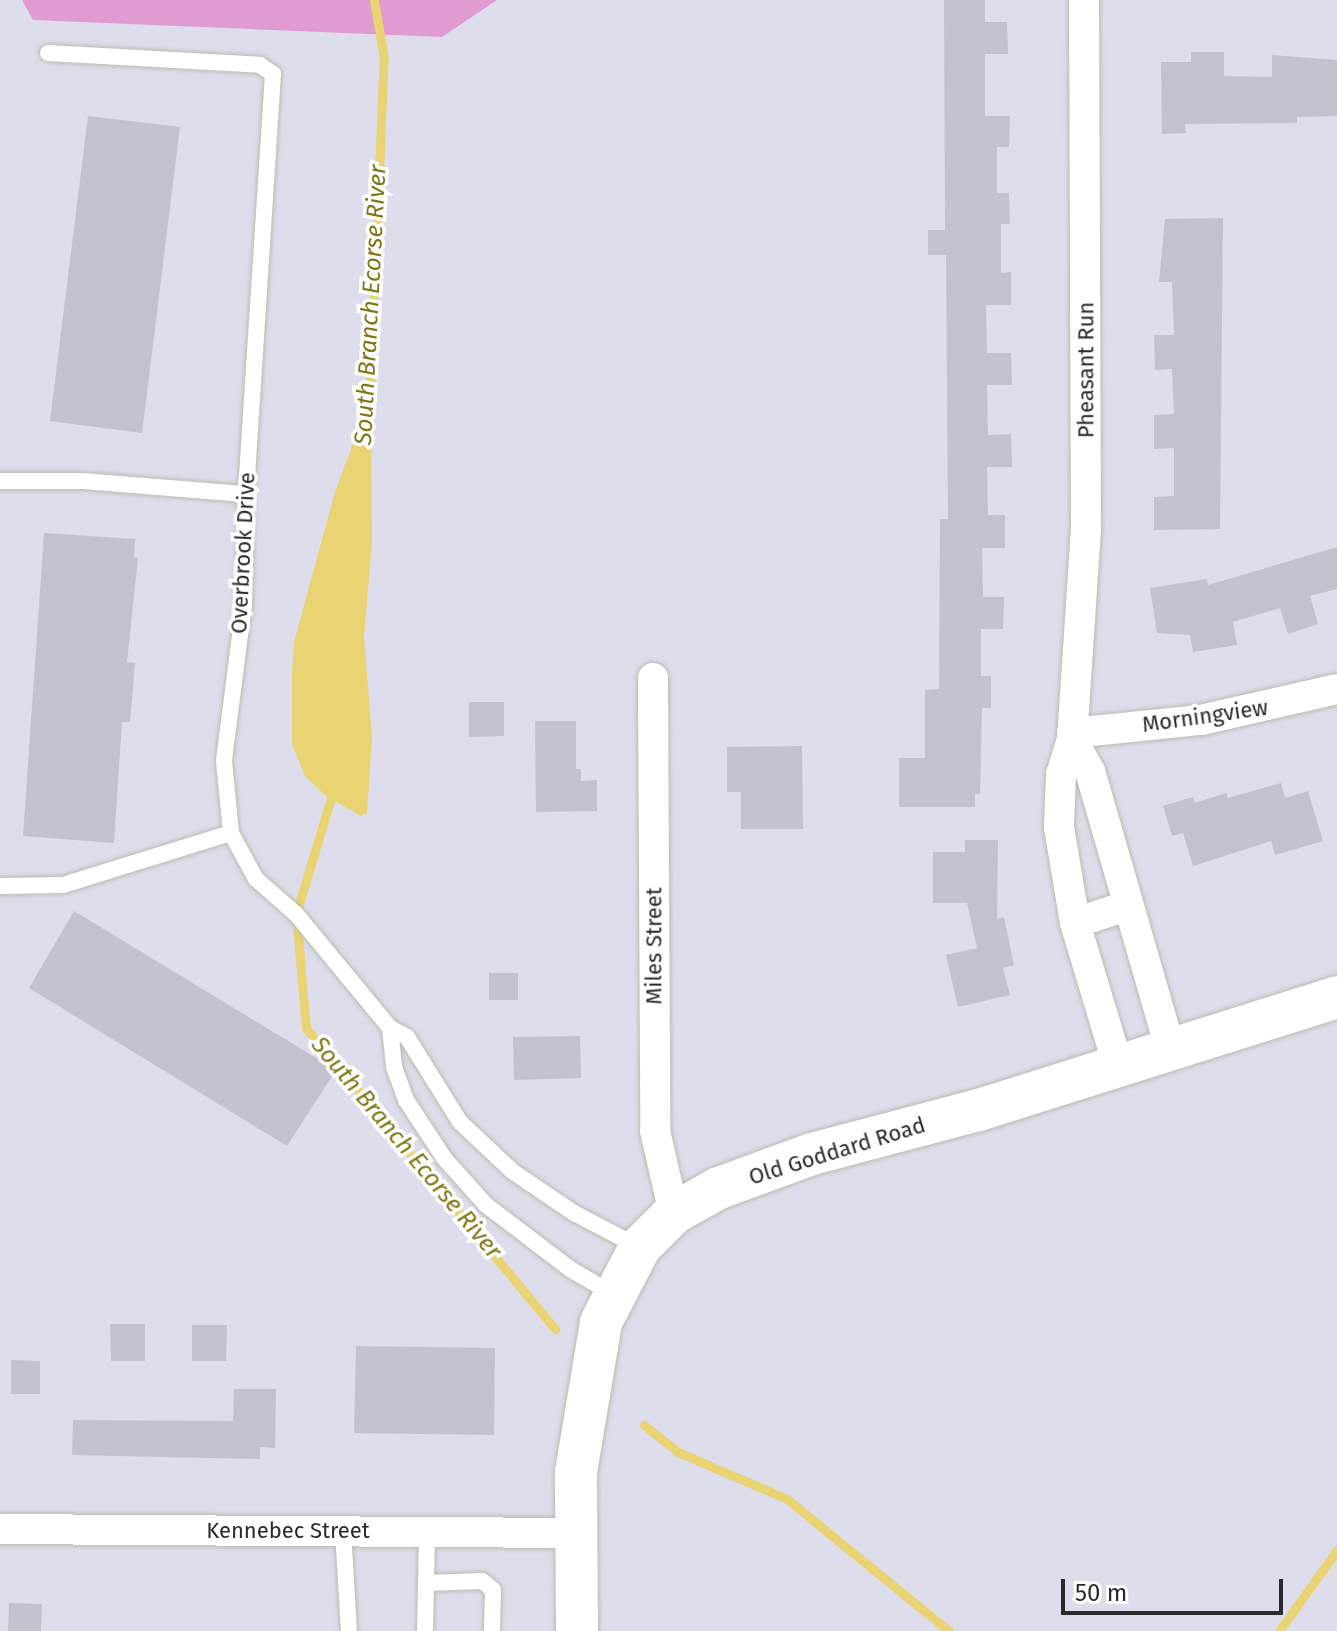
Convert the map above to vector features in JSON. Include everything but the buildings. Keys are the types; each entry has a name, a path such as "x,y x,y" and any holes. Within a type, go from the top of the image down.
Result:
{"street":[{"name":"Pheasant Run","path":"1084,0 1087,488 1072,736 1061,774 1059,827 1075,923 1118,1065"},
{"name":"Miles Street","path":"653,678 655,1131 674,1213"},
{"name":"Morningview","path":"1072,736 1237,714 1337,689"},
{"path":"1072,736 1093,780 1126,906 1170,1048"},
{"path":"1075,923 1126,906"},
{"name":"Old Goddard Road","path":"577,1631 576,1533 584,1405 601,1322 640,1247 674,1213 719,1188 812,1154 979,1110 1337,997"},
{"name":"Kennebec Street","path":"0,1529 576,1533"}],"lane":[{"name":"Overbrook Drive","path":"48,53 267,68 273,74 263,289 246,494 244,604 224,761 231,833 256,879 296,914 390,1028 407,1037 460,1122 512,1171 574,1213 640,1247"},
{"path":"0,481 83,481 246,494"},
{"path":"0,886 63,885 231,833"},
{"path":"390,1028 394,1067 406,1100 444,1158 486,1205 570,1269 613,1294"},
{"path":"343,1531 349,1631"},
{"path":"425,1631 427,1532"},
{"path":"426,1583 482,1581 493,1590 492,1631"}],"shaded area":[{"path":"22,0 497,0 442,37 33,20"},
{"path":"371,422 372,542 364,637 372,738 367,813 361,816 327,797 305,776 292,744 292,671 294,642 335,492 360,425"}],"waterway":[{"name":"South Branch Ecorse River","path":"368,433 384,58 374,0"},
{"name":"South Branch Ecorse River","path":"334,788 296,914 306,1028 555,1329"},
{"name":"South Branch Ecorse River","path":"644,1425 678,1452 787,1499 949,1631"},
{"path":"1279,1631 1337,1550"}]}
